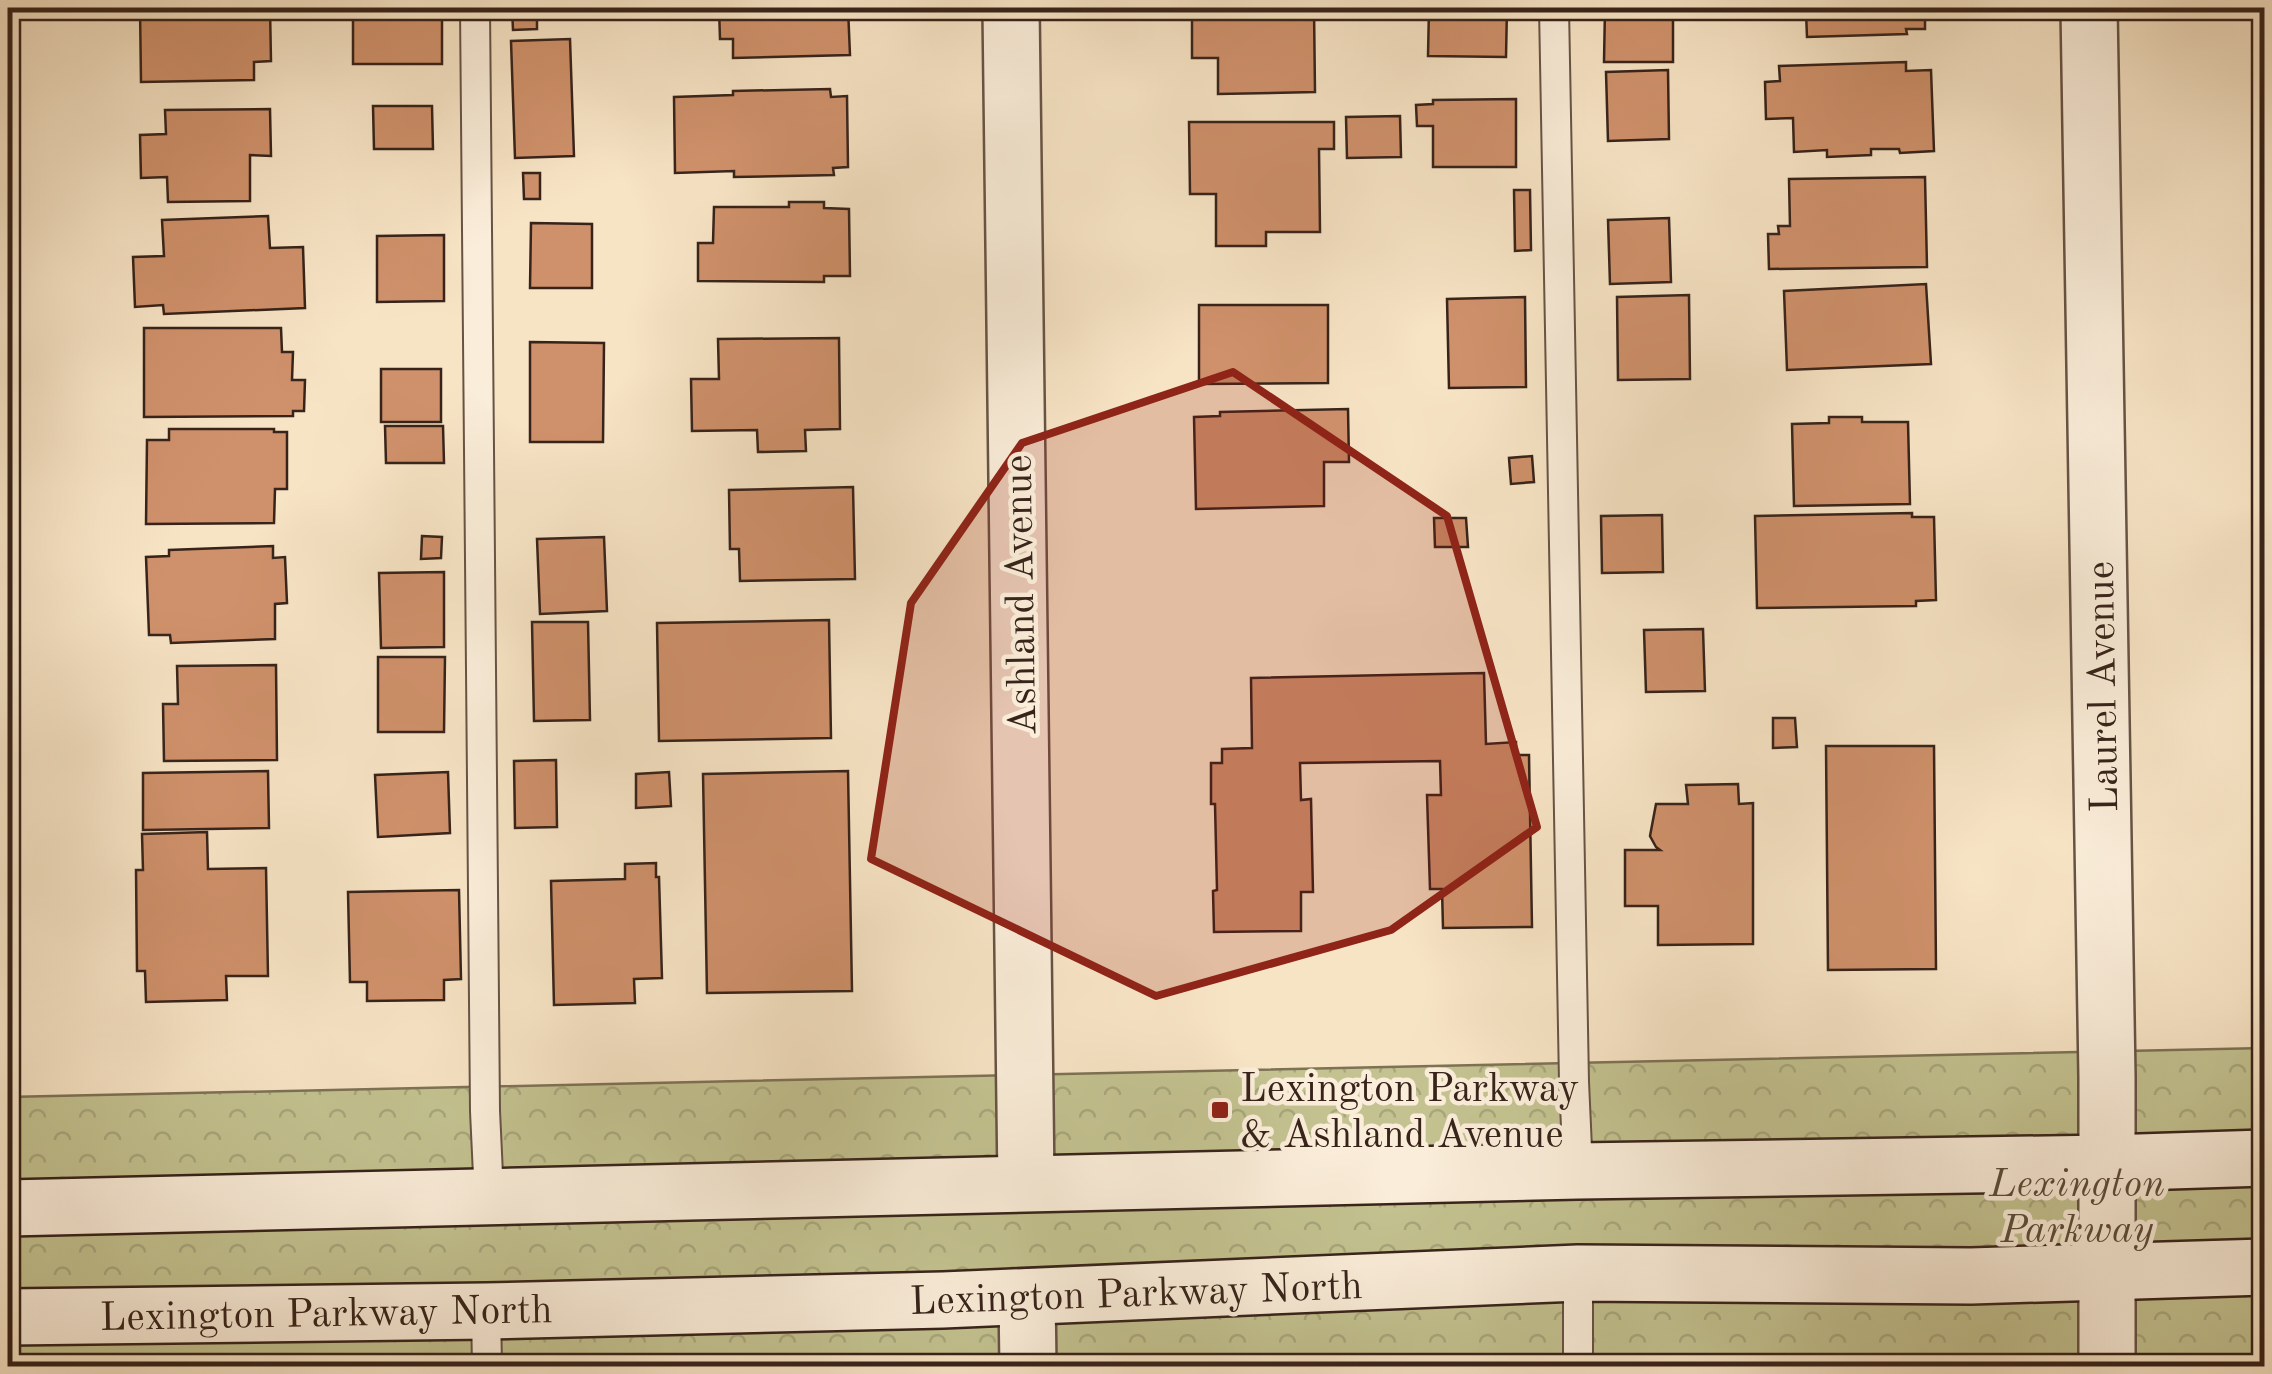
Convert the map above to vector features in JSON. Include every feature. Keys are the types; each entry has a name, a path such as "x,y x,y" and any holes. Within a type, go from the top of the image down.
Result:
{"main road":[{"name":"Ashland Avenue","path":"1011,8 1026,1183"},
{"name":"Laurel Avenue","path":"2089,8 2108,1163 2107,1366"},
{"path":"8,1208 2264,1158"},
{"name":"Lexington Parkway North","path":"8,1317 486,1311 1027,1297 1578,1274 1971,1276 2264,1266"},
{"path":"1027,1297 1028,1366"}],"lane":[{"path":"475,8 484,1111 489,1196"},
{"path":"1554,8 1578,1171"},
{"path":"1578,1274 1578,1366"},
{"path":"486,1311 487,1366"}],"highlighted area":[{"path":"1233,372 1447,516 1537,827 1391,930 1156,996 871,859 911,603 1022,443"}],"green space":[{"name":"Lexington Parkway","path":"2264,1048 2264,1354 1680,1366 8,1366 8,1097"}],"building":[{"path":"140,8 270,8 271,61 254,62 254,80 141,82"},
{"path":"353,8 442,8 442,64 353,64"},
{"path":"512,8 537,8 537,29 513,30"},
{"path":"719,8 848,8 850,55 733,58 733,39 720,39"},
{"path":"1214,8 1314,8 1315,92 1218,94 1218,58 1192,58 1192,15 1214,15"},
{"path":"1429,8 1507,8 1506,57 1428,56"},
{"path":"1605,8 1673,8 1673,62 1604,62"},
{"path":"1793,8 1925,8 1925,29 1906,29 1907,34 1807,37 1806,12 1793,13"},
{"path":"570,39 574,156 515,158 511,41"},
{"path":"1906,62 1906,71 1931,70 1934,151 1900,153 1899,149 1871,149 1871,155 1827,157 1827,150 1794,152 1793,118 1766,119 1765,82 1780,81 1779,66"},
{"path":"2258,66 2264,66 2264,144 2258,144"},
{"path":"1668,70 1669,139 1608,141 1606,72"},
{"path":"830,89 831,97 847,96 848,167 833,168 834,175 734,177 734,171 675,173 674,97"},
{"path":"1516,99 1516,167 1433,167 1433,126 1417,126 1416,105 1433,104 1433,100"},
{"path":"373,106 432,106 433,149 374,149"},
{"path":"270,109 271,156 250,155 250,201 168,202 167,177 141,178 140,135 166,134 165,110"},
{"path":"1400,116 1401,157 1347,158 1346,117"},
{"path":"1189,122 1334,122 1334,149 1319,149 1320,232 1266,232 1266,246 1216,246 1216,194 1190,194"},
{"path":"523,173 540,173 540,199 524,199"},
{"path":"2256,173 2264,173 2264,249 2258,249"},
{"path":"1925,177 1927,267 1769,269 1768,234 1779,234 1778,226 1790,226 1789,179"},
{"path":"1514,190 1530,190 1531,250 1515,251"},
{"path":"789,202 824,202 824,208 849,209 850,276 824,276 824,282 698,281 698,243 713,243 714,207 789,207"},
{"path":"268,216 270,248 303,247 305,308 164,314 163,305 135,307 133,257 164,256 162,220"},
{"path":"1669,218 1671,282 1610,284 1608,220"},
{"path":"531,223 592,224 592,288 530,288"},
{"path":"444,235 444,301 377,302 377,236"},
{"path":"1926,284 1931,364 1787,370 1784,291"},
{"path":"2258,286 2264,286 2264,369 2259,369"},
{"path":"1689,295 1690,379 1618,380 1617,297"},
{"path":"1525,297 1526,387 1449,388 1447,299"},
{"path":"1199,305 1328,305 1328,383 1199,384"},
{"path":"144,328 281,328 282,352 293,352 292,380 305,380 304,411 293,411 293,416 144,417"},
{"path":"839,338 840,429 805,430 806,451 758,452 757,430 692,431 691,379 719,379 718,339"},
{"path":"530,342 604,343 603,442 530,442"},
{"path":"381,369 441,369 441,422 381,422"},
{"path":"1348,409 1349,462 1324,462 1324,506 1196,509 1194,417 1220,416 1220,412"},
{"path":"1829,417 1908,422 1910,504 1794,506 1792,424 1829,423"},
{"path":"385,426 443,426 444,463 386,463"},
{"path":"169,429 287,432 287,489 275,489 274,523 146,524 147,440 169,440"},
{"path":"1532,456 1534,482 1511,484 1509,458"},
{"path":"853,487 855,579 740,581 739,549 730,549 729,490"},
{"path":"1912,513 1912,517 1934,517 1936,600 1916,601 1916,606 1757,608 1755,516"},
{"path":"1662,515 1663,572 1602,573 1601,516"},
{"path":"1434,518 1466,518 1468,547 1435,547"},
{"path":"422,536 442,537 441,558 421,559"},
{"path":"604,537 607,611 540,614 537,539"},
{"path":"273,546 273,558 285,557 287,603 275,604 275,639 171,643 170,635 149,635 146,557 169,556 169,550"},
{"path":"444,572 444,647 381,648 379,573"},
{"path":"829,620 831,738 659,741 657,623"},
{"path":"532,622 588,622 590,720 534,721"},
{"path":"1703,629 1705,691 1646,692 1644,630"},
{"path":"378,657 445,657 444,732 378,732"},
{"path":"276,665 277,760 164,761 163,704 178,704 177,666"},
{"path":"1484,673 1486,744 1516,742 1516,755 1529,755 1532,927 1443,928 1442,889 1430,889 1427,795 1441,795 1440,761 1300,763 1301,800 1311,799 1313,892 1301,892 1301,931 1214,932 1213,891 1217,890 1211,763 1222,763 1222,749 1252,748 1251,678"},
{"path":"1773,718 1795,718 1797,747 1773,748"},
{"path":"1826,746 1934,746 1936,969 1828,970"},
{"path":"556,760 557,827 515,828 514,761"},
{"path":"268,771 269,828 143,830 143,773"},
{"path":"848,771 852,991 707,993 703,774"},
{"path":"448,772 450,833 378,837 375,775"},
{"path":"669,772 671,806 636,808 636,774"},
{"path":"1738,784 1739,804 1753,803 1753,944 1658,945 1658,906 1625,906 1625,850 1660,850 1650,836 1656,804 1688,804 1686,785"},
{"path":"207,832 208,869 266,868 268,976 226,976 227,1000 146,1002 145,971 137,971 136,870 143,870 142,834"},
{"path":"656,863 662,978 634,979 635,1003 554,1005 551,881 625,879 625,864"},
{"path":"459,890 461,979 444,980 444,1000 367,1001 367,982 350,982 348,892"}],"place":[{"name":"Lexington Parkway & Ashland Avenue","path":"1220,1110"}]}
